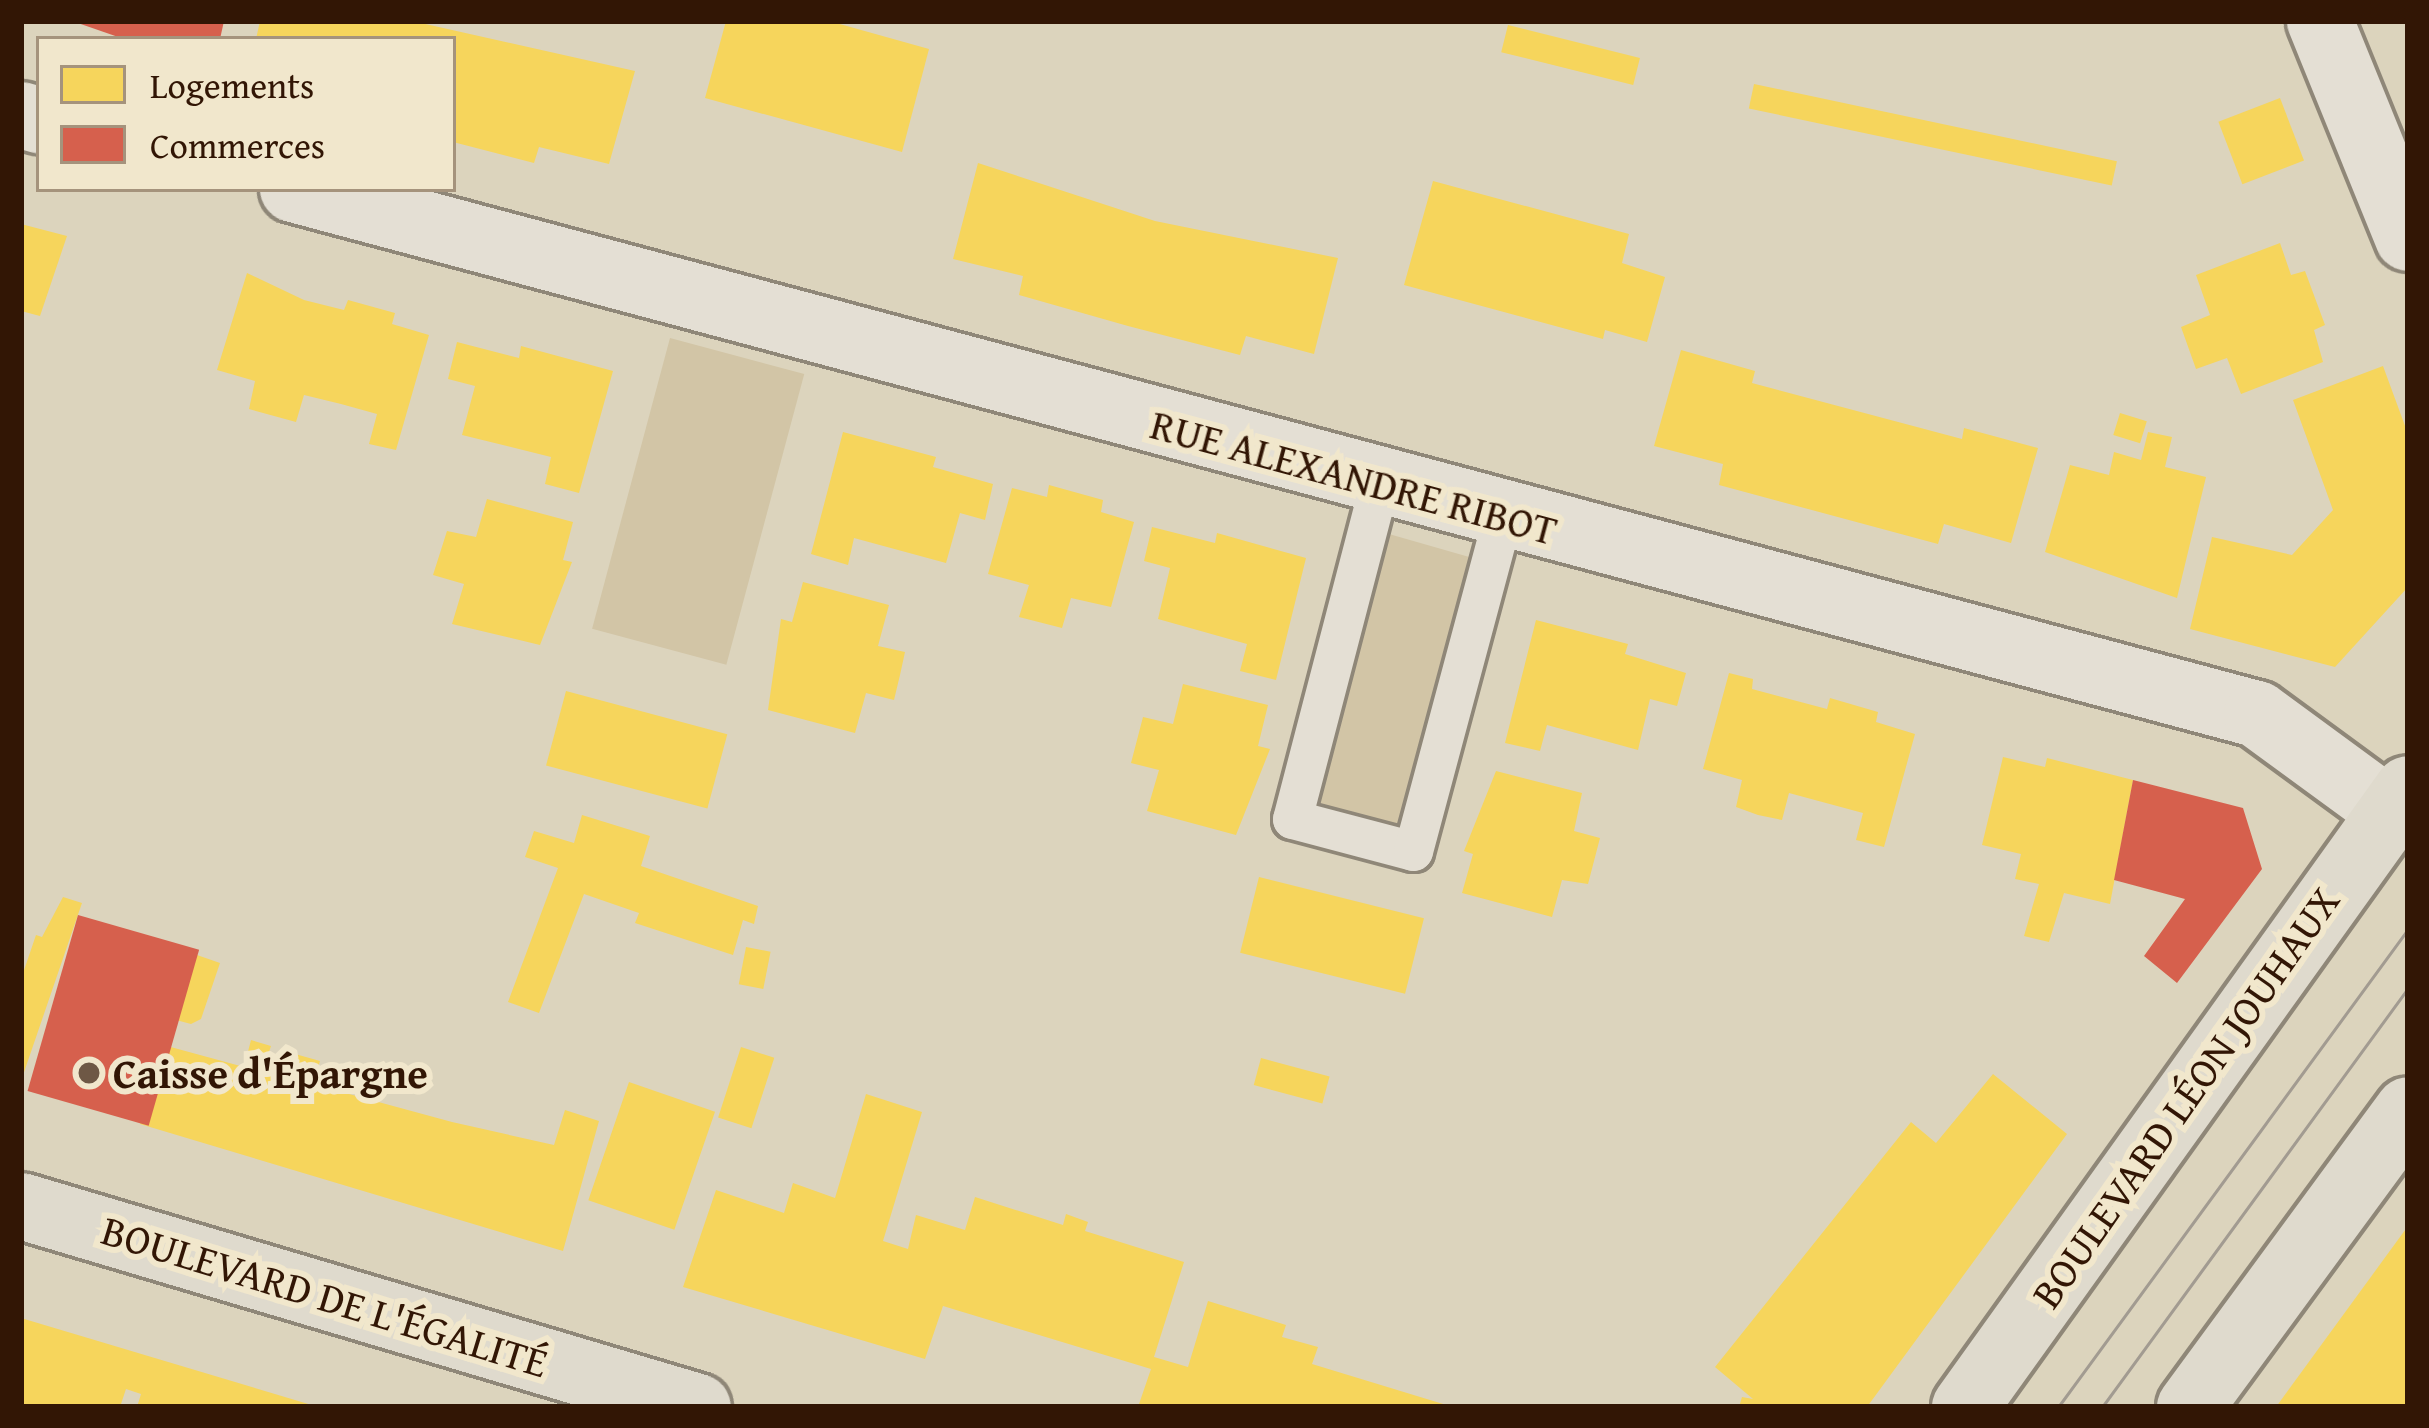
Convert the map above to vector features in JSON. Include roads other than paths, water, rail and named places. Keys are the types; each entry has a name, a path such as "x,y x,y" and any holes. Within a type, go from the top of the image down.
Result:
{"main road":[{"name":"BOULEVARD LÉON JOUHAUX","path":"1965,1407 2400,801"},
{"path":"2190,1407 2408,1110"},
{"name":"BOULEVARD DE L'ÉGALITÉ","path":"21,1206 698,1407"}],"street":[{"path":"2320,21 2393,156 2408,238"},
{"name":"RUE ALEXANDRE RIBOT","path":"304,192 1502,518 2257,714 2400,801"}],"lane":[{"path":"1379,485 1292,819 1413,851 1502,518"}],"tram line":[{"path":"2058,1407 2408,929"},
{"path":"2102,1407 2408,988"}],"place":[{"name":"Caisse d'Épargne","path":"89,1073"}]}
